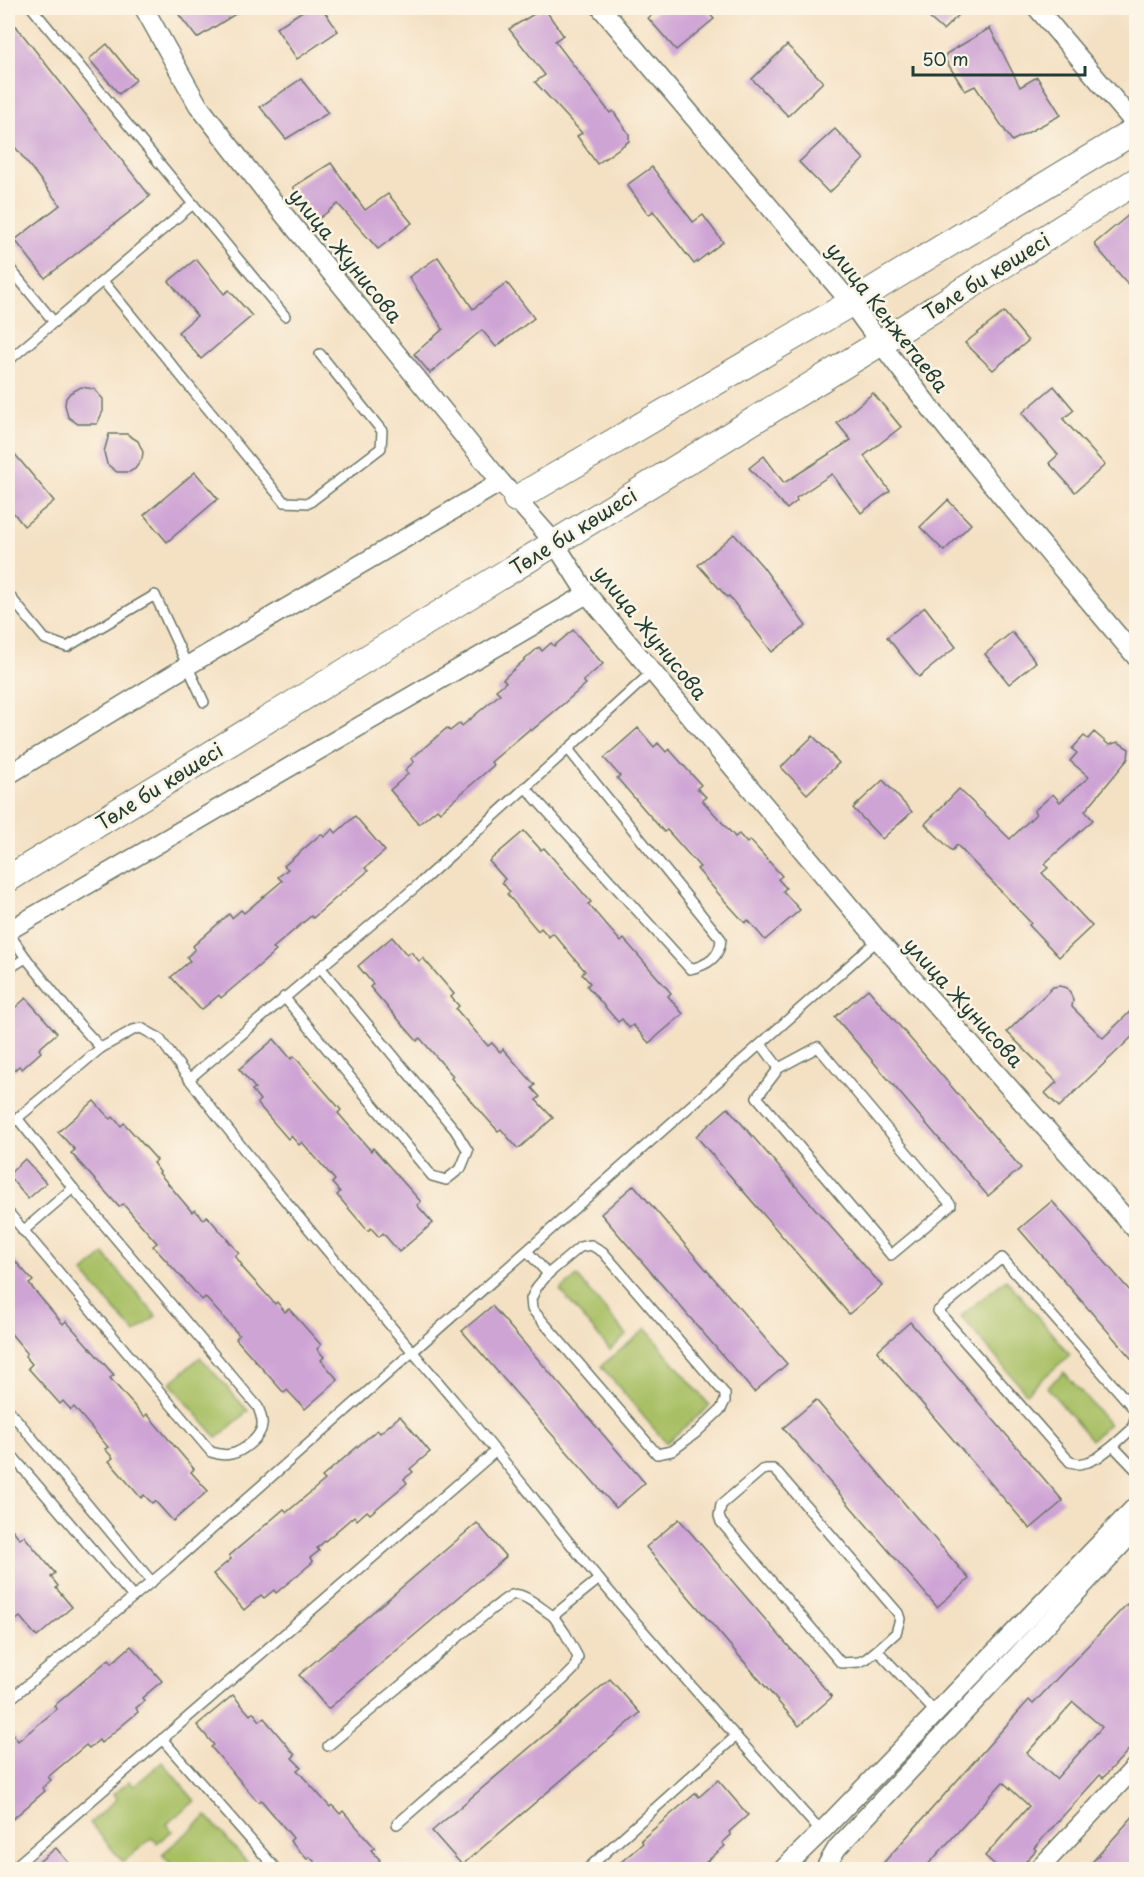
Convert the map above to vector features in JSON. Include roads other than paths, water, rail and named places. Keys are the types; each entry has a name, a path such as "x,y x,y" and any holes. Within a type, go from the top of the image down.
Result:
{"main road":[{"path":"508,491 851,303 1137,130"},
{"name":"Төле би көшесі","path":"8,879 880,343 1137,181"}],"street":[{"name":"улица Жунисова","path":"144,8 198,105 508,491 554,542 587,594 878,940 1137,1230"},
{"name":"улица Кенжетаева","path":"601,8 851,303 1001,497 1137,657"},
{"path":"1037,8 1137,125"},
{"path":"8,775 187,666 508,491"},
{"path":"8,932 587,594"},
{"path":"782,1869 821,1832 1137,1506"},
{"path":"829,1869 827,1864 837,1848 1137,1529"},
{"path":"1038,1869 1137,1766"}],"lane":[{"path":"32,8 285,316"},
{"path":"8,361 193,204"},
{"path":"8,266 54,322"},
{"path":"103,281 284,502 309,503 381,448 382,431 320,354"},
{"path":"8,594 45,639 66,647 154,595 204,702"},
{"path":"189,1079 412,889 653,671"},
{"path":"525,788 690,969 709,962 717,955 721,939 568,749"},
{"path":"8,932 26,958 101,1048"},
{"path":"8,1701 152,1582 878,940"},
{"path":"8,969 26,958"},
{"path":"284,997 432,1176 446,1180 461,1168 468,1151 455,1130 320,967"},
{"path":"8,1126 101,1048 141,1028 159,1038 274,1186 496,1451 599,1580 821,1832"},
{"path":"761,1044 779,1068"},
{"path":"818,1047 951,1205 891,1255 757,1096 779,1068 818,1047"},
{"path":"8,1212 211,1452 222,1455 233,1454 257,1437 262,1427 258,1407 73,1188 17,1118"},
{"path":"23,1231 73,1188"},
{"path":"591,1245 603,1252 724,1394 721,1409 672,1451 657,1454 532,1309 531,1299 548,1274 579,1247 591,1245"},
{"path":"527,1251 548,1274"},
{"path":"1002,1258 1134,1409 1136,1415 1132,1429 1113,1446 1088,1462 1079,1464 1070,1462 938,1311 1002,1258"},
{"path":"8,1408 152,1582"},
{"path":"1113,1446 1137,1470"},
{"path":"8,1451 133,1597"},
{"path":"11,1869 496,1451"},
{"path":"773,1469 778,1473 898,1612 900,1619 896,1632 877,1650 859,1662 841,1663 721,1522 719,1516 721,1504 762,1470 773,1469"},
{"path":"553,1616 599,1580"},
{"path":"328,1746 492,1609 513,1595 521,1595 553,1616 578,1657 574,1669 397,1824"},
{"path":"877,1650 936,1713"},
{"path":"586,1869 736,1736"},
{"path":"162,1739 277,1869"}]}
